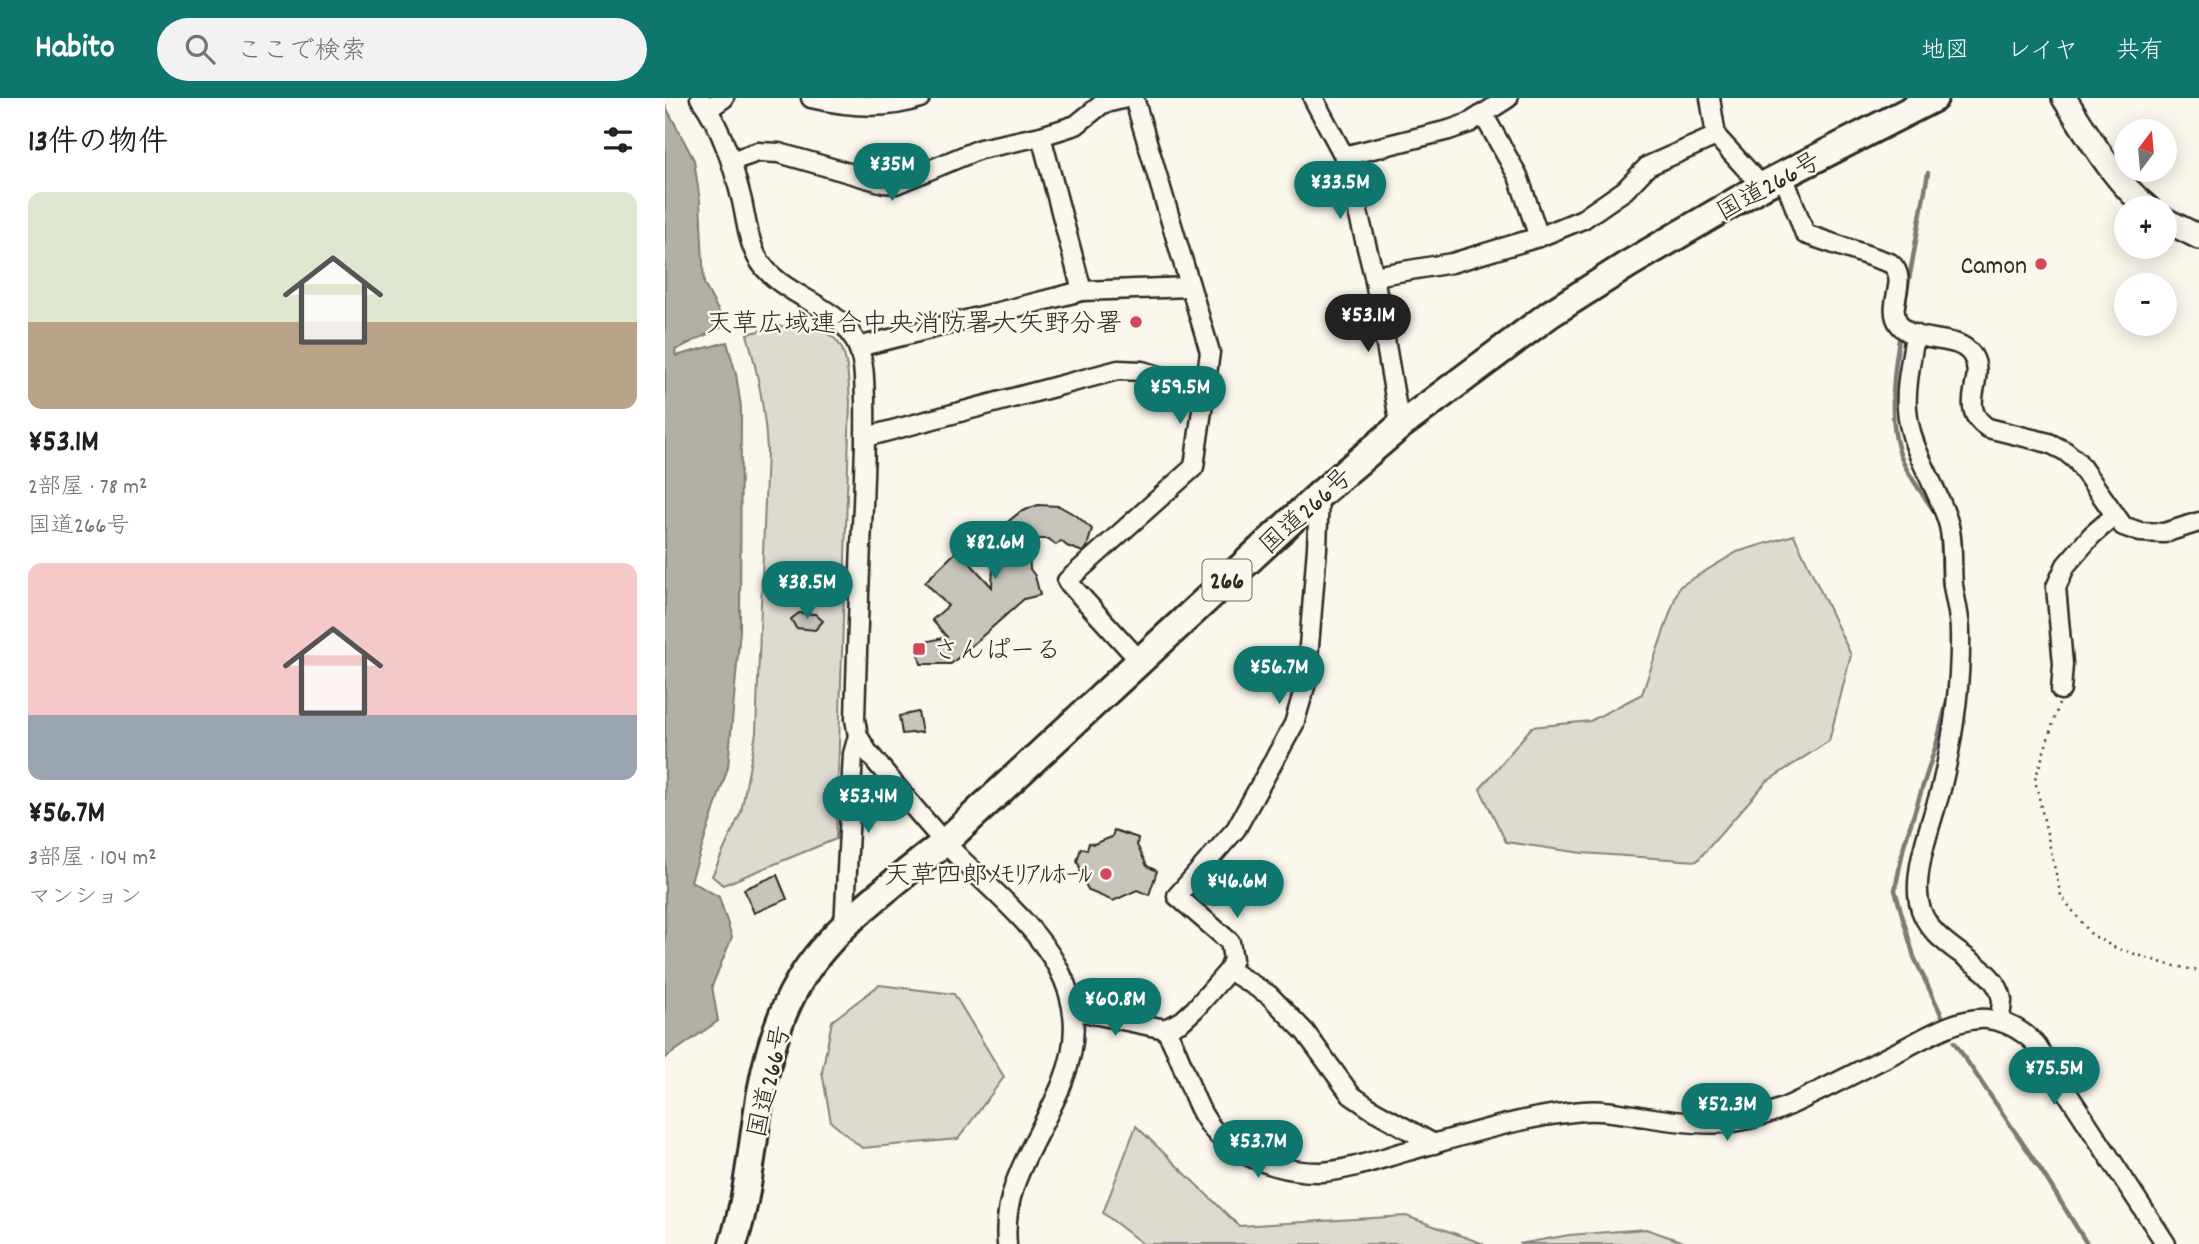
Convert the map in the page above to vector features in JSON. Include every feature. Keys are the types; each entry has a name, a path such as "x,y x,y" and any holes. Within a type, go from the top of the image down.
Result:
{"highway":[{"name":"国道266号","path":"733,1244 749,1176 761,1093 778,1028 799,981 827,945 882,892 944,842 1319,495 1400,426 1550,314 1627,265 1772,181 1934,98"}],"main road":[{"path":"2064,98 2105,161 2132,196"},
{"path":"2177,226 2199,237"}],"street":[{"path":"724,98 704,104 731,161 752,246 766,271 780,284 835,317 849,331 858,347 864,371 866,437 855,719 858,736 867,751 944,842 1028,925 1051,953 1068,985 1074,1010 1074,1040 1070,1060 1056,1099 1016,1178 1006,1219 1007,1244"},
{"path":"811,98 847,104 898,104 920,98"},
{"path":"731,161 758,152 779,153 884,183 896,184 980,149 1041,136 1076,125 1102,104 1126,98"},
{"path":"1134,98 1210,352 1194,467 1067,581 1139,662"},
{"path":"1313,98 1344,156 1374,276 1400,426"},
{"path":"1344,156 1450,130 1508,98"},
{"path":"1710,98 1716,136 1772,181 1805,234 1890,263 1895,267 1899,278 1896,316 1899,324 1915,334 1969,350 1976,366 1972,410 1980,423 1988,428 2049,443 2065,451 2077,461 2123,526 2140,532 2164,533 2199,522"},
{"path":"1483,114 1518,176 1539,237"},
{"path":"1041,136 1082,291"},
{"path":"1374,276 1452,263 1539,237 1583,219 1625,190 1649,166 1716,136"},
{"path":"858,347 1082,291 1190,286"},
{"path":"1915,334 1907,408 1916,449 1949,524 1953,585 1960,629 1959,688 1941,787 1923,849 1918,899 1921,916 1933,933 1985,973 1994,984 2002,999 2000,1021"},
{"path":"866,437 1118,370 1142,371 1205,389"},
{"path":"1074,1010 1165,1029 1182,1021 1229,970 1233,959 1230,942 1177,896 1236,829 1294,724 1306,682 1319,495"},
{"path":"2061,690 2063,664 2056,587 2066,565 2092,535 2114,516"},
{"path":"845,928 853,754 858,736"},
{"path":"1229,970 1269,995 1287,1013 1305,1032 1351,1094 1373,1110 1434,1144"},
{"path":"1165,1029 1178,1048 1197,1105 1210,1126 1230,1146 1258,1160 1289,1169 1321,1172 1356,1166 1516,1121 1587,1110 1718,1125 1749,1121 1789,1105 1953,1026 1985,1019 2000,1021 2013,1025 2034,1042 2166,1244"}],"path":[{"path":"2061,690 2058,714 2035,780 2061,896 2091,934 2113,947 2166,964 2199,971"}],"shaded area":[{"path":"665,105 694,160 700,201 704,284 726,325 675,350 676,356 727,342 741,407 740,630 728,767 691,881 719,897 732,937 712,986 718,1021 665,1058"},
{"path":"779,326 817,330 838,342 847,365 849,382 836,839 723,885 712,876 741,812 756,733 767,450 765,420 747,334"},
{"path":"1794,535 1851,655 1829,741 1766,782 1697,861 1582,853 1506,842 1480,789 1532,727 1590,721 1642,694 1679,587 1737,552"},
{"path":"879,985 954,994 1004,1077 958,1139 862,1148 831,1122 822,1072 832,1021"},
{"path":"1136,1126 1239,1226 1406,1216 1484,1244 1143,1244 1103,1213"},
{"path":"1646,1229 1689,1244 1519,1244 1569,1235"}],"building":[{"path":"1038,505 1059,506 1077,516 1092,529 1087,547 1083,552 1061,541 1056,545 1049,539 1039,539 1031,544 1030,569 1035,576 1040,595 1024,599 951,664 921,664 916,644 947,637 932,620 948,606 925,582 958,550 992,587 994,545 1004,525 1020,512"},
{"path":"799,613 815,614 823,621 815,630 796,628 791,619"},
{"path":"918,712 922,732 902,734 899,716"},
{"path":"1114,830 1138,838 1137,845 1147,866 1157,871 1149,895 1137,890 1113,901 1089,891 1079,873 1081,870 1077,861 1081,848 1087,850 1089,843 1094,844 1112,837"},
{"path":"777,875 787,899 754,913 744,889"}],"waterway":[{"path":"1904,308 1928,173"},
{"path":"1899,339 1893,386 1895,435 1904,464 1937,515"},
{"path":"1941,523 1943,582 1950,615"},
{"path":"1942,1016 1914,957 1895,890 1904,845 1937,742 1949,693"},
{"path":"1954,1042 2041,1170 2087,1244"}],"place":[{"name":"Camon","path":"2041,264"},
{"name":"天草広域連合中央消防署大矢野分署","path":"1136,322"},
{"name":"さんぱーる","path":"919,649"},
{"name":"天草四郎ﾒﾓﾘｱﾙﾎｰﾙ","path":"1106,874"}]}
